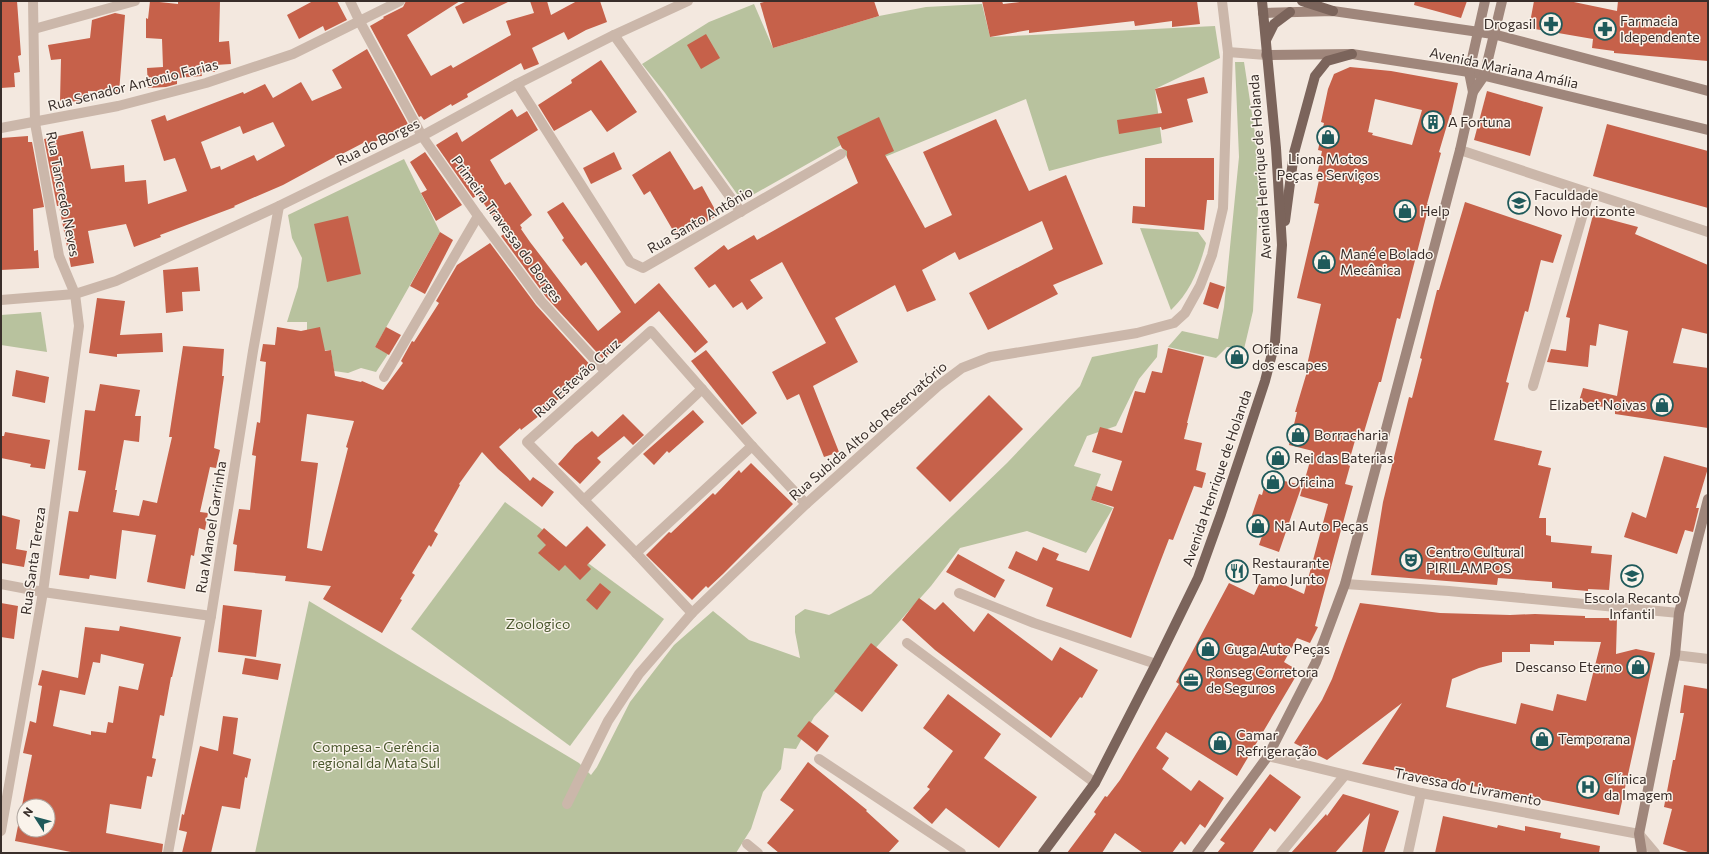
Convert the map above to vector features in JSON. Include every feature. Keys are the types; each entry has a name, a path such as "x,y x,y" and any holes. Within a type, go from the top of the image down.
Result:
{"main road":[{"name":"Avenida Henrique de Holanda","path":"1043,853 1095,783 1198,578 1222,514 1275,342 1282,245 1276,148 1262,1"},
{"path":"1302,1 1333,11"},
{"path":"1473,92 1469,72 1485,1"},
{"path":"1197,853 1268,756 1316,662 1345,584 1460,150 1473,92 1484,76 1502,1"},
{"name":"Avenida Mariana Amália","path":"1263,13 1333,11 1493,34 1708,91"},
{"path":"1265,41 1274,24 1290,12"},
{"name":"Avenida Mariana Amália","path":"1266,55 1352,54 1469,72 1708,130"},
{"path":"1282,245 1294,153 1314,76 1327,61 1352,54"},
{"path":"1642,853 1639,834 1675,655 1678,618 1708,499"}],"street":[{"name":"Rua Tancredo Neves","path":"33,1 35,123 59,256 74,294"},
{"path":"34,29 135,1"},
{"name":"Primeira Travessa do Borges","path":"350,1 422,136 540,301 605,371"},
{"name":"Rua Senador Antonio Farias","path":"1,128 35,123 118,106 206,83 293,54 400,1"},
{"name":"Rua do Borges","path":"1,300 74,294 116,281 279,206 422,136 516,84 614,35 688,1"},
{"name":"Rua Subida Alto do Reservatório","path":"567,804 612,715 639,674 692,613 806,504 938,386 962,368 990,357 1137,333 1174,323 1185,313 1200,286 1212,255 1223,208 1228,52 1222,1"},
{"path":"614,35 741,212"},
{"path":"1228,52 1266,55"},
{"name":"Rua Santo Antônio","path":"516,84 630,262 643,268 841,154"},
{"path":"1460,150 1708,232"},
{"path":"1533,386 1589,193"},
{"name":"Rua Manoel Garrinha","path":"168,853 211,616 252,359 279,206"},
{"path":"384,377 478,216"},
{"name":"Rua Santa Tereza","path":"1,831 43,592 77,348 79,326 74,294"},
{"name":"Rua Estevão Cruz","path":"692,613 636,553 526,442 651,331 752,446 806,504"},
{"path":"584,500 702,388"},
{"path":"636,553 752,446"},
{"path":"1,584 43,592 211,616"},
{"path":"1345,584 1449,591 1678,618"},
{"path":"959,593 1034,623 1156,664"},
{"path":"907,643 1095,783"},
{"path":"1675,655 1708,659"},
{"name":"Travessa do Livramento","path":"1268,756 1421,793 1639,834"},
{"path":"819,759 961,853"},
{"path":"1281,853 1344,775"},
{"path":"1408,853 1421,793"},
{"path":"1639,834 1655,853"},
{"path":"746,844 758,853"}],"green space":[{"path":"754,4 773,48 879,16 926,7 982,4 990,37 1215,26 1220,58 1155,89 1162,143 1049,171 1026,99 853,170 841,145 742,201 665,93 642,64 709,22"},
{"path":"1235,62 1244,62 1260,166 1253,311 1244,349 1227,347 1216,358 1168,347 1182,331 1218,339 1224,307 1239,157"},
{"path":"404,159 440,232 375,347 388,354 376,372 361,368 348,373 334,371 331,350 307,352 307,322 287,322 298,287 302,258 292,238 288,215"},
{"path":"1140,228 1198,232 1206,243 1200,262 1189,287 1171,310"},
{"path":"41,312 47,352 1,345 1,315"},
{"name":"Compesa - Gerência regional da Mata Sul","path":"1158,344 1157,357 1139,379 1116,426 1087,436 1074,466 1101,474 1091,500 1113,508 1086,553 1027,531 960,548 931,586 814,717 796,749 784,748 781,769 763,792 751,829 736,853 255,853 309,601 579,763 591,775 597,767 630,702 674,645 713,611 749,640 800,658 795,632 795,616 805,609 829,615 871,594 1007,463 1080,386 1092,357"},
{"name":"Zoologico","path":"505,502 664,619 570,746 411,629"}],"building":[{"path":"1,1 17,1 21,55 18,56 20,72 14,73 15,87 1,88"},
{"path":"150,1 178,4 178,1 220,1 219,42 229,41 231,64 215,65 215,72 201,72 202,76 177,78 177,84 166,87 148,88 147,68 163,67 162,39 146,38 146,18 148,19"},
{"path":"313,1 337,1 347,20 325,31 323,26 299,39 287,15"},
{"path":"406,1 460,1 407,35 431,76 451,65 453,68 511,35 506,21 534,13 530,1 547,1 551,15 577,1 600,1 607,22 586,30 568,40 564,32 532,48 539,64 524,70 521,63 467,94 468,97 452,106 451,104 424,120 421,116 419,117 370,26 384,18 383,17 403,7"},
{"path":"467,1 510,1 463,24 455,7"},
{"path":"768,1 874,1 879,16 773,48 760,3"},
{"path":"982,1 1002,1 1003,4 1027,1 1197,1 1200,24 1172,27 1172,21 1135,26 1134,21 1029,33 1029,30 990,37"},
{"path":"1415,1 1467,1 1461,18 1414,5"},
{"path":"1534,1 1569,1 1617,11 1618,1 1708,1 1708,61 1614,53 1614,51 1592,48 1593,39 1529,28"},
{"path":"115,13 125,15 119,93 88,91 88,102 60,101 61,59 51,60 48,45 90,38 92,20"},
{"path":"706,34 720,58 701,69 687,45"},
{"path":"367,49 408,124 367,146 365,142 342,153 283,185 234,206 235,207 160,235 161,237 134,247 126,224 88,231 94,263 71,267 44,139 83,131 91,169 124,165 125,182 146,180 148,204 187,191 175,158 164,161 151,120 165,115 167,121 243,92 244,94 265,84 273,98 301,82 312,101 342,88 332,70","holes":["273,122 285,146 257,161 254,155 221,170 220,166 211,169 201,142 240,126 243,134"]},
{"path":"601,60 637,112 607,132 591,110 554,131 538,105 572,83 571,80"},
{"path":"1350,67 1391,71 1458,83 1451,115 1439,152 1441,153 1427,204 1429,205 1400,319 1397,318 1381,382 1379,382 1364,432 1358,430 1348,465 1350,466 1345,484 1353,486 1315,626 1318,627 1310,643 1297,638 1284,662 1299,671 1237,776 1166,732 1156,748 1169,758 1162,769 1191,791 1199,780 1224,798 1205,828 1200,824 1185,845 1181,841 1172,853 1143,853 1115,833 1102,853 1067,853 1096,814 1094,812 1105,796 1107,797 1120,780 1179,684 1176,682 1229,583 1254,595 1261,580 1275,587 1278,582 1304,594 1328,504 1300,496 1313,451 1289,445 1297,412 1295,412 1309,365 1307,365 1321,304 1297,298 1319,204 1314,203 1319,180 1316,180 1322,151 1318,150 1324,123 1321,122 1328,89 1334,74","holes":["1375,99 1422,110 1412,145 1372,135 1373,133 1368,132"]},
{"path":"1204,77 1208,93 1187,99 1193,122 1162,130 1161,127 1119,134 1117,120 1162,113 1155,89"},
{"path":"1487,91 1543,107 1530,156 1474,140"},
{"path":"512,109 517,117 527,111 538,130 490,160 505,185 510,182 532,215 520,225 530,242 598,331 621,312 586,262 581,266 562,240 564,238 547,212 563,202 635,304 659,283 708,342 695,353 659,311 603,359 546,297 501,236 504,234 502,230 478,195 473,198 436,145 457,132 462,142"},
{"path":"879,117 894,151 885,155 925,228 952,215 923,152 996,119 1029,191 1066,175 1103,264 1053,285 1058,294 988,330 969,293 1053,249 1042,221 959,260 955,252 922,270 936,300 907,312 895,285 835,318 858,362 813,386 839,452 824,457 799,394 787,400 772,372 826,343 782,262 750,280 763,298 747,310 742,302 733,308 715,284 709,288 694,268 724,245 728,250 754,235 757,240 858,183 847,157 847,151 842,148 837,137"},
{"path":"1607,124 1708,151 1708,208 1593,176"},
{"path":"28,136 28,142 32,142 44,207 33,209 34,251 38,250 39,268 1,270 1,138"},
{"path":"670,151 694,190 702,186 718,215 678,239 650,191 644,195 632,175"},
{"path":"425,152 462,205 436,221 421,193 427,190 410,162"},
{"path":"614,152 622,169 591,184 583,168"},
{"path":"1145,158 1214,158 1214,200 1207,200 1204,230 1132,223 1133,206 1145,207"},
{"path":"1465,202 1562,235 1553,263 1541,260 1528,312 1525,311 1506,382 1509,383 1494,440 1542,451 1538,465 1551,468 1539,518 1546,518 1546,535 1551,536 1551,542 1592,546 1591,553 1612,555 1609,590 1588,589 1588,591 1552,588 1552,582 1498,578 1497,585 1371,575 1383,502 1409,397 1412,398 1422,359 1420,358 1437,290 1439,290"},
{"path":"1593,215 1638,227 1635,234 1708,265 1708,334 1682,328 1673,363 1708,368 1708,428 1615,414 1615,410 1579,401 1583,388 1617,396 1628,331 1599,324 1596,346 1590,345 1588,367 1547,362 1551,349 1566,351 1570,318 1566,317"},
{"path":"348,216 361,274 327,282 314,224"},
{"path":"440,232 453,240 425,294 410,286"},
{"path":"490,243 536,305 593,368 544,412 521,430 520,428 499,447 530,481 533,477 554,492 542,507 498,469 482,452 459,484 460,485 434,531 438,534 431,547 429,545 412,573 415,575 382,633 323,599 331,586 285,581 286,576 234,571 237,545 233,544 239,509 250,510 256,456 252,455 257,422 260,423 266,362 260,361 263,344 275,345 277,327 301,331 320,327 325,351 331,350 335,376 362,381 383,390 403,363 401,361 412,341 414,342 439,303 436,301 457,265","holes":["307,414 354,421 346,447 348,448 322,551 307,548 318,463 301,461"]},
{"path":"198,267 200,291 182,292 183,311 166,313 163,270"},
{"path":"1210,282 1225,287 1218,309 1203,304"},
{"path":"97,298 125,301 120,335 162,333 163,352 117,354 117,357 89,353"},
{"path":"386,327 401,335 389,355 375,347"},
{"path":"183,346 224,349 222,376 224,376 214,448 220,450 216,468 210,467 200,512 208,513 205,530 199,528 194,556 191,555 185,589 147,582 156,535 122,530 116,579 90,575 89,579 59,575 69,511 78,512 86,471 78,470 85,410 95,411 100,384 140,390 135,416 141,416 139,442 124,440 115,490 117,490 113,512 139,516 143,500 157,503 172,437 169,437"},
{"path":"1168,348 1204,357 1184,439 1202,443 1196,470 1206,473 1202,488 1194,486 1173,540 1169,539 1131,638 1046,606 1053,588 1008,568 1016,551 1037,561 1043,547 1059,554 1056,560 1089,571 1114,507 1091,500 1096,486 1112,491 1122,461 1092,452 1100,427 1122,433 1135,391 1145,393 1152,371 1162,373"},
{"path":"706,350 757,413 742,425 691,361"},
{"path":"16,370 49,377 45,403 12,396"},
{"path":"989,395 1023,429 950,502 916,468"},
{"path":"693,410 704,422 669,453 667,451 654,465 643,454"},
{"path":"623,414 644,435 633,445 624,436 597,458 601,462 580,484 558,464 575,445 592,431 598,437"},
{"path":"5,432 50,440 45,469 30,467 31,464 1,458 1,436 4,436"},
{"path":"1664,456 1708,468 1696,508 1699,508 1693,532 1685,530 1677,554 1624,537 1632,512 1646,518"},
{"path":"751,463 793,504 723,574 708,588 706,586 692,600 646,555 669,532 671,533 713,493 715,495 739,470 741,473"},
{"path":"1267,477 1302,485 1279,552 1259,545 1262,536 1247,530 1259,494 1262,495"},
{"path":"1,515 20,520 16,549 27,551 24,567 1,563"},
{"path":"587,526 606,545 587,565 591,569 580,580 565,565 559,571 538,553 546,545 537,536 544,528 566,547"},
{"path":"958,554 1005,580 995,598 946,572"},
{"path":"600,583 611,592 597,610 586,600"},
{"path":"919,598 935,610 943,602 974,632 988,613 1052,661 1060,647 1098,670 1082,698 1080,697 1051,738 935,650 902,620"},
{"path":"1,603 18,606 14,639 1,637"},
{"path":"1360,603 1440,613 1510,615 1535,614 1585,616 1585,618 1617,618 1616,654 1636,649 1655,653 1619,815 1362,764 1402,703 1327,760 1294,743 1322,700 1332,679","holes":["1554,641 1601,642 1586,701 1557,694 1553,711 1521,703 1516,724 1446,707 1452,679 1479,668 1502,662 1502,652 1530,652 1530,644 1554,645"]},
{"path":"223,605 262,610 256,657 218,652"},
{"path":"120,626 181,637 171,677 164,716 160,715 152,758 156,759 152,777 147,776 141,809 110,804 106,833 163,844 162,853 71,853 15,841 16,836 16,838 56,838 56,798 24,798 32,755 23,753 30,721 36,723 42,686 38,685 42,670 78,678 85,627 119,631","holes":["101,654 144,664 138,690 119,686 113,723 108,722 106,733 91,731 91,735 53,726 60,690 85,695 93,662 100,663"]},
{"path":"871,643 898,665 862,712 834,691"},
{"path":"245,658 281,664 278,680 242,674"},
{"path":"1684,685 1708,689 1708,853 1691,853 1663,844 1672,809 1664,807 1684,713 1680,713"},
{"path":"948,694 1001,734 984,758 1037,797 999,848 946,808 932,824 913,808 930,789 927,787 953,751 923,728"},
{"path":"223,716 238,718 233,754 251,759 247,778 245,777 240,809 222,806 211,853 182,853 187,832 179,830 182,814 184,815 200,746 218,751"},
{"path":"809,721 829,736 817,752 797,736"},
{"path":"808,762 867,810 866,811 899,841 888,853 779,853 767,843 794,810 780,800"},
{"path":"1270,774 1301,797 1275,832 1270,828 1252,853 1217,853 1225,843 1220,840"},
{"path":"1343,794 1399,811 1384,853 1362,853 1370,813 1335,853 1291,853 1326,814 1327,816"},
{"path":"1443,816 1497,828 1498,825 1525,831 1525,826 1561,833 1560,838 1600,846 1599,853 1435,853"}],"place":[{"name":"Drogasil","path":"1551,24"},
{"name":"Farmacia Idependente","path":"1605,29"},
{"name":"A Fortuna","path":"1433,122"},
{"name":"Liona Motos Peças e Serviços","path":"1328,137"},
{"name":"Faculdade Novo Horizonte","path":"1519,203"},
{"name":"Help","path":"1405,211"},
{"name":"Mané e Bolado Mecânica","path":"1324,262"},
{"name":"Oficina dos escapes","path":"1237,357"},
{"name":"Elizabet Noivas","path":"1662,405"},
{"name":"Borracharia","path":"1298,435"},
{"name":"Rei das Baterias","path":"1278,458"},
{"name":"Oficina","path":"1273,482"},
{"name":"Nal Auto Peças","path":"1258,526"},
{"name":"Centro Cultural PIRILAMPOS","path":"1411,560"},
{"name":"Restaurante Tamo Junto","path":"1237,571"},
{"name":"Escola Recanto Infantil","path":"1632,576"},
{"name":"Guga Auto Peças","path":"1208,649"},
{"name":"Descanso Eterno","path":"1638,667"},
{"name":"Ronseg Corretora de Seguros","path":"1191,680"},
{"name":"Temporana","path":"1542,739"},
{"name":"Camar Refrigeração","path":"1220,743"},
{"name":"Clínica da Imagem","path":"1588,787"}]}
